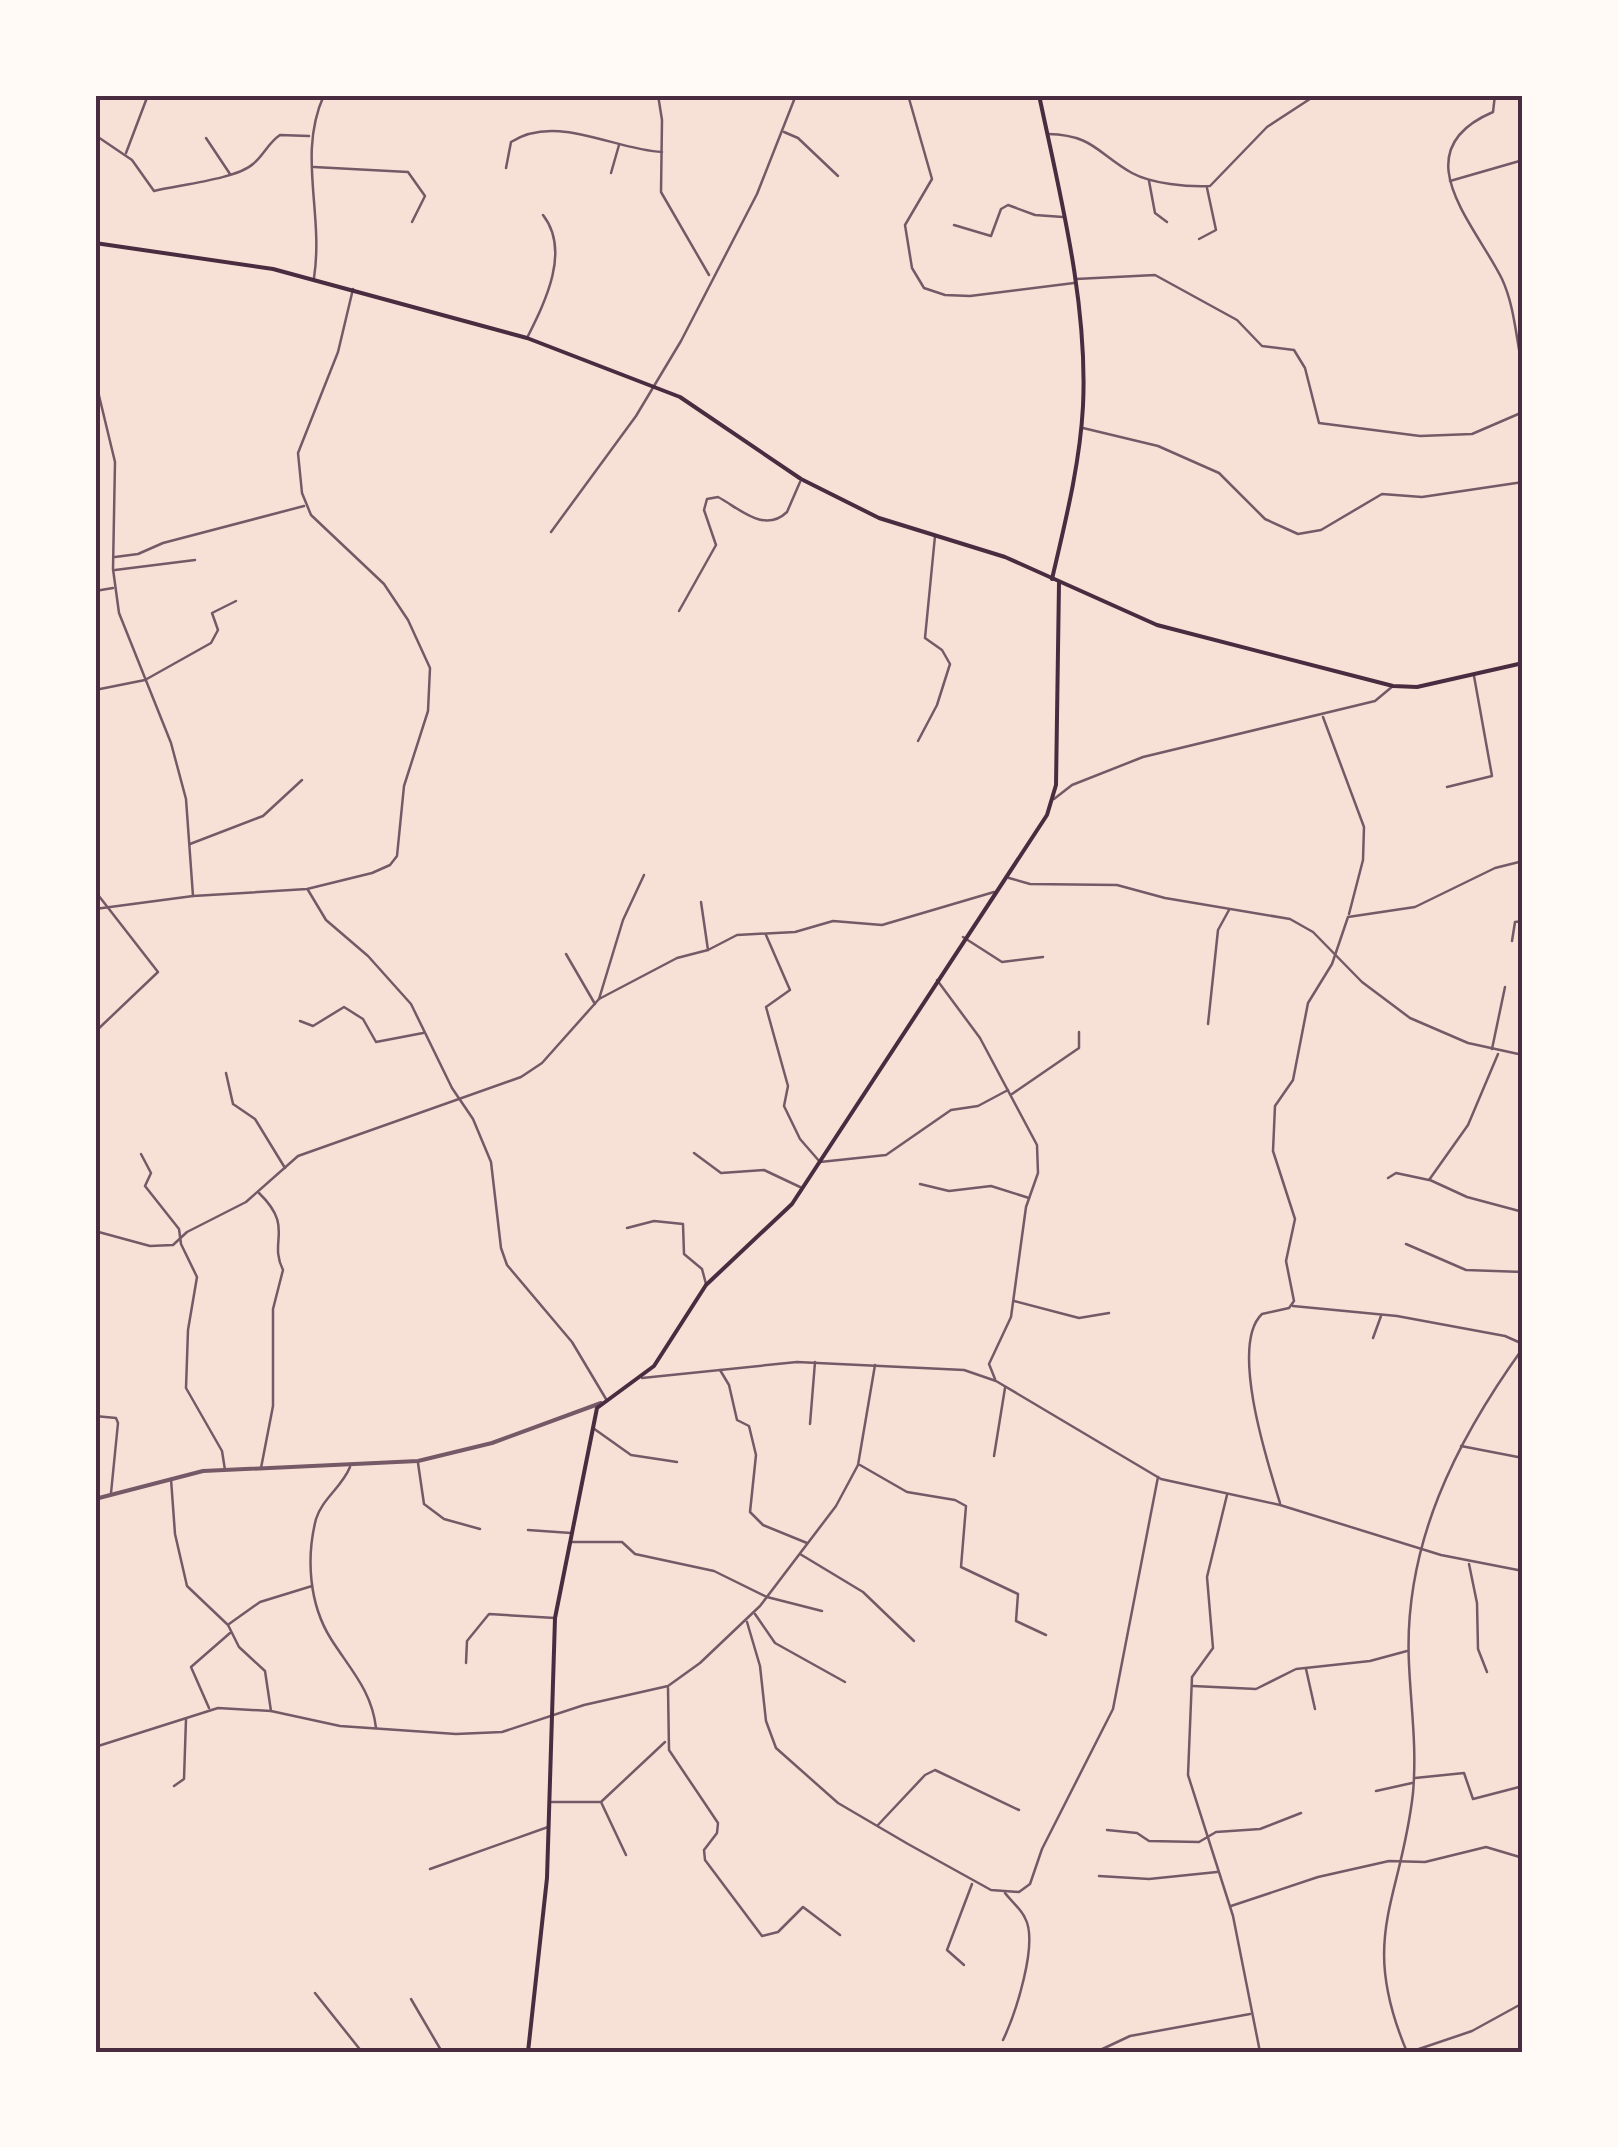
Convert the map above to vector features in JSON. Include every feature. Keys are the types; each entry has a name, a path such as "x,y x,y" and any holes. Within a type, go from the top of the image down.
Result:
{"main road":[{"path":"1039,95 1074,281 1083,382 1082,428 1052,579"},
{"path":"95,243 244,264 314,279 527,338 655,385 710,415 801,479 879,518 1005,557 1157,625 1393,686 1417,687 1523,663"},
{"path":"528,2052 551,1802 555,1618 592,1428 601,1402 642,1378 706,1286 776,1222 802,1188 963,938 1008,877 1053,800 1060,583"}],"street":[{"path":"126,154 148,95"},
{"path":"314,279 318,234 309,136 324,95"},
{"path":"658,95 663,199 711,278"},
{"path":"551,532 655,385 758,194 796,95"},
{"path":"908,95 932,179 905,225 912,268 924,288 944,295 970,296 1074,281 1155,275 1237,320 1262,346 1294,350 1304,368 1319,423 1420,436 1472,434 1523,412"},
{"path":"1047,134 1078,136 1136,175 1207,186 1218,182 1267,127 1316,95"},
{"path":"1495,95 1493,112 1468,124 1460,134 1448,166 1449,181 1458,208 1508,293 1523,370"},
{"path":"782,131 798,138 838,176"},
{"path":"506,168 511,142 526,134 586,135 662,152"},
{"path":"95,135 104,145 126,154 154,190 230,174 254,164 280,135 309,136"},
{"path":"206,138 230,174"},
{"path":"612,173 620,143"},
{"path":"1449,181 1523,160"},
{"path":"312,167 408,172 420,184 424,196 412,222"},
{"path":"1149,178 1154,212 1167,222"},
{"path":"1199,238 1216,230 1207,186"},
{"path":"954,225 991,236 1001,209 1008,205 1035,215 1063,217"},
{"path":"527,338 557,256 553,230 543,215"},
{"path":"95,909 193,896 307,889 372,873 390,865 397,856 404,786 422,736 430,688 424,651 384,584 305,505 300,440 338,352 353,289"},
{"path":"95,380 115,462 114,588 119,612 171,742 186,799 193,896"},
{"path":"1082,428 1158,446 1219,473 1265,519 1298,534 1321,530 1382,494 1422,496 1523,482"},
{"path":"679,611 716,545 704,510 707,499 718,497 745,515 770,520 788,512 801,479"},
{"path":"113,557 138,554 163,542 305,505"},
{"path":"918,741 937,705 950,664 942,650 925,638 935,535"},
{"path":"113,570 195,560"},
{"path":"95,591 114,588"},
{"path":"95,690 145,680 212,643 218,634 212,612 236,601"},
{"path":"1446,786 1492,776 1474,674"},
{"path":"1053,800 1072,785 1144,757 1375,702 1393,686"},
{"path":"1292,1305 1286,1261 1295,1219 1280,1182 1271,1134 1276,1100 1296,1071 1308,1003 1348,917 1362,860 1364,828 1322,716"},
{"path":"188,844 263,816 302,780"},
{"path":"1348,917 1415,907 1496,868 1523,861"},
{"path":"597,1002 623,920 644,875"},
{"path":"1008,877 1030,884 1117,884 1294,920 1334,952 1362,982 1410,1018 1492,1050 1523,1055"},
{"path":"307,889 326,920 400,990 425,1032 473,1119 490,1162 501,1248 507,1265 572,1342 602,1396 608,1399"},
{"path":"95,891 158,972 95,1032"},
{"path":"95,1230 150,1246 173,1245 258,1193 306,1153 532,1070 597,1002 668,962 708,950 737,934 795,932 834,921 882,925 994,892"},
{"path":"701,902 708,950"},
{"path":"1208,1024 1218,930 1230,908"},
{"path":"1512,941 1515,922 1523,921"},
{"path":"766,933 790,990 766,1008 788,1086 784,1106 800,1139 820,1162 886,1155 951,1110 978,1106 1009,1092 1079,1048 1079,1032"},
{"path":"963,938 1002,962 1044,957"},
{"path":"566,954 597,1002"},
{"path":"936,980 972,1026 1037,1145 1038,1173 1029,1198 1009,1323 988,1364 996,1381"},
{"path":"1492,1050 1505,987"},
{"path":"300,1021 312,1026 347,1008 363,1019 376,1042 425,1032"},
{"path":"1429,1180 1468,1124 1499,1052"},
{"path":"226,1073 233,1104 255,1120 285,1168"},
{"path":"140,1154 151,1173 145,1186 166,1209 197,1283 188,1330 186,1394 222,1451 225,1470"},
{"path":"694,1154 720,1173 764,1170 802,1188"},
{"path":"1388,1178 1396,1173 1429,1180 1468,1197 1523,1212"},
{"path":"920,1184 950,1191 991,1186 1029,1198"},
{"path":"258,1193 280,1222 278,1260 283,1268 273,1309 272,1406 260,1470"},
{"path":"627,1228 660,1220 683,1224 684,1254 702,1269 706,1286"},
{"path":"1406,1244 1466,1270 1523,1272"},
{"path":"1013,1300 1080,1318 1109,1313"},
{"path":"1280,1505 1263,1446 1250,1338 1262,1314 1292,1305 1382,1314 1504,1336 1523,1346 1458,1446 1419,1548 1409,1652 1417,1732 1414,1780 1406,1837 1384,1925 1389,2004 1409,2052 1472,2031 1523,2004"},
{"path":"1373,1338 1382,1314"},
{"path":"642,1378 815,1362 953,1368 996,1381 1158,1477 1280,1505 1469,1562 1523,1572"},
{"path":"810,1424 815,1362"},
{"path":"95,1747 209,1710 271,1710 310,1722 484,1734 668,1686 747,1620 836,1506 858,1464 875,1365"},
{"path":"718,1369 729,1385 736,1420 749,1426 754,1439 750,1512 763,1525 807,1542"},
{"path":"994,1456 997,1419 1006,1387"},
{"path":"95,1500 170,1478 225,1470 350,1468 418,1461 492,1443 601,1402"},
{"path":"95,1416 116,1418 118,1423 110,1494"},
{"path":"592,1428 631,1456 677,1462"},
{"path":"1458,1446 1523,1458"},
{"path":"418,1461 424,1504 444,1518 480,1529"},
{"path":"858,1464 906,1492 955,1500 966,1506 961,1567 1020,1596 1016,1621 1046,1635"},
{"path":"350,1468 340,1488 317,1514 312,1586 332,1640 359,1676 376,1728"},
{"path":"747,1620 760,1666 766,1722 776,1748 838,1803 973,1881 1004,1892 1019,1892 1030,1884 1042,1848 1112,1709 1158,1477"},
{"path":"170,1478 175,1534 187,1586 228,1625 245,1654 265,1671 271,1710"},
{"path":"1227,1493 1207,1577 1214,1648 1198,1665 1192,1686 1188,1775 1230,1907 1260,2052"},
{"path":"528,1530 571,1533"},
{"path":"569,1542 622,1542 636,1554 714,1570 767,1597 822,1611"},
{"path":"798,1553 863,1592 914,1641"},
{"path":"1469,1562 1477,1604 1476,1636 1488,1672"},
{"path":"228,1625 260,1602 312,1586"},
{"path":"754,1612 775,1643 845,1682"},
{"path":"466,1663 466,1641 488,1614 555,1618"},
{"path":"209,1710 191,1667 231,1632"},
{"path":"1192,1686 1256,1689 1306,1667 1370,1662 1409,1652"},
{"path":"1306,1667 1315,1709"},
{"path":"668,1686 669,1750 718,1823 717,1833 704,1850 705,1860 762,1936 778,1932 803,1907 840,1935"},
{"path":"174,1786 184,1778 188,1764 186,1718"},
{"path":"551,1802 601,1802 666,1738"},
{"path":"878,1825 925,1775 935,1770 1020,1810"},
{"path":"1376,1791 1414,1780 1464,1773 1473,1798 1523,1786"},
{"path":"601,1802 626,1855"},
{"path":"1107,1830 1137,1833 1149,1841 1199,1842 1210,1836 1260,1829 1301,1814"},
{"path":"430,1869 548,1827"},
{"path":"1230,1907 1318,1877 1397,1861 1424,1862 1486,1848 1523,1858"},
{"path":"1099,1876 1149,1879 1218,1872"},
{"path":"964,1965 947,1950 973,1881"},
{"path":"1003,2040 1019,2006 1028,1938 1028,1920 1004,1892"},
{"path":"315,1993 362,2052"},
{"path":"411,2000 442,2052"},
{"path":"1096,2052 1130,2036 1252,2014"}]}
